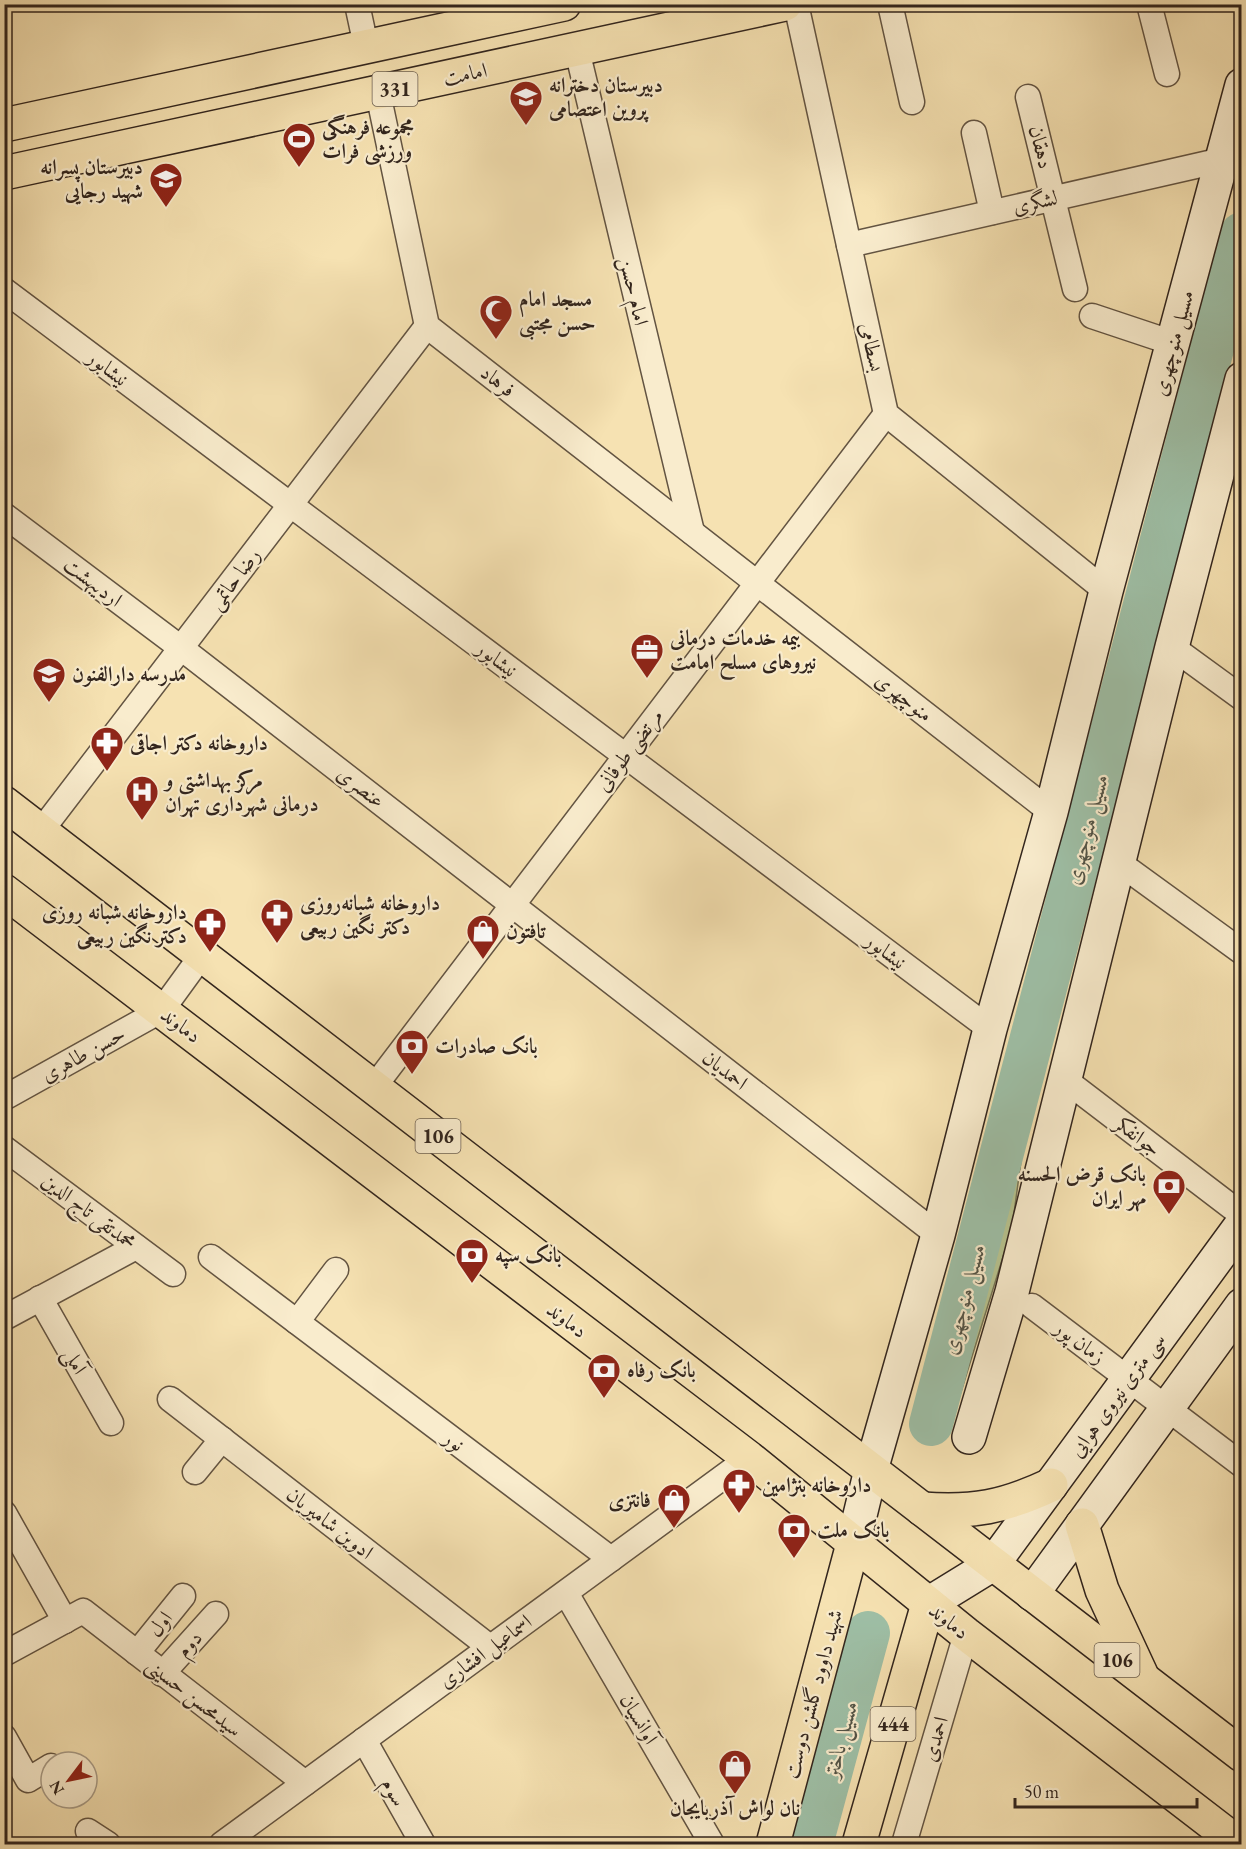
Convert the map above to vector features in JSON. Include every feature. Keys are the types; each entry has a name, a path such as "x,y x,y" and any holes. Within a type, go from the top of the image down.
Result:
{"main road":[{"name":"331","path":"4,125 564,4"},
{"name":"امامت","path":"4,173 786,4"},
{"name":"مسیل منوچهری","path":"853,1544 871,1470 938,1235 990,1029 1051,812 1106,591 1242,85"},
{"path":"969,1437 1022,1299 1064,1079 1242,379"},
{"name":"106","path":"4,803 1242,1755"},
{"name":"دماوند","path":"8,898 162,1010 749,1458 928,1604 1239,1845"},
{"name":"سی متری نیروی هوایی","path":"993,1564 1242,1224"},
{"path":"1032,1594 1242,1305"},
{"path":"922,1509 959,1511 987,1507 1017,1500 1051,1485"},
{"path":"1082,1525 1102,1590 1145,1681"},
{"name":"شهید داوود گلشن دوست","path":"773,1845 853,1544"},
{"path":"928,1604 993,1564"},
{"name":"444","path":"859,1845 928,1604"}],"street":[{"path":"357,4 366,46"},
{"name":"بسطامی","path":"796,4 886,414"},
{"path":"890,4 912,102"},
{"path":"1149,4 1167,74"},
{"name":"امام حسن","path":"577,50 692,532"},
{"path":"378,93 428,326"},
{"name":"دهقان","path":"1029,97 1075,289"},
{"path":"974,133 992,212"},
{"name":"لشگری","path":"849,245 1222,160"},
{"name":"نیشابور","path":"4,290 990,1029"},
{"path":"1092,316 1173,343"},
{"name":"فرهاد","path":"428,326 757,583"},
{"name":"رضا حاتمی","path":"41,831 428,326"},
{"path":"886,414 1106,591"},
{"name":"مرتضی طوفانی","path":"374,1087 886,414"},
{"name":"اردیبهشت","path":"4,515 181,648"},
{"name":"منوچهری","path":"757,583 1051,812"},
{"path":"1172,647 1242,698"},
{"name":"عنصری","path":"181,648 512,904"},
{"path":"1118,862 1242,952"},
{"name":"احمدیان","path":"512,904 938,1235"},
{"path":"162,1010 202,955"},
{"name":"حسن طاهری","path":"4,1098 162,1010"},
{"name":"جوانفکر","path":"1064,1079 1242,1215"},
{"name":"محمدتقی تاج الدین","path":"4,1148 173,1274"},
{"path":"4,1318 136,1247"},
{"name":"نور","path":"211,1257 611,1559"},
{"path":"297,1322 336,1270"},
{"name":"آملی","path":"40,1298 111,1423"},
{"name":"زمان پور","path":"1022,1299 1242,1465"},
{"name":"ادوین شامیریان","path":"170,1399 491,1648"},
{"path":"195,1472 222,1439"},
{"name":"اسماعیل افشاری","path":"222,1845 749,1458"},
{"name":"سیدمحسن حسینی","path":"4,1512 74,1616 137,1653 305,1783"},
{"name":"آوانسیان","path":"566,1593 712,1845"},
{"name":"اول","path":"137,1653 183,1596"},
{"name":"دوم","path":"162,1674 216,1614"},
{"path":"5,1652 74,1616"},
{"name":"احمدی","path":"904,1845 966,1634"},
{"path":"4,1737 28,1780 39,1773"},
{"name":"سوم","path":"364,1740 423,1845"},
{"path":"88,1831 108,1845"}],"green space":[{"path":"989,1128 1024,1139 1012,1228 947,1437 913,1419"}],"waterway":[{"name":"مسیل منوچهری","path":"931,1424 1242,234"},
{"name":"مسیل باختر","path":"811,1844 868,1633"}],"place":[{"name":"دبیرستان دخترانه پروین اعتصامی","path":"526,126"},
{"name":"مجموعه فرهنگی ورزشی فرات","path":"299,168"},
{"name":"دبیرستان پسرانه شهید رجایی","path":"166,208"},
{"name":"مسجد امام حسن مجتبی","path":"496,340"},
{"name":"بیمه خدمات درمانی نیروهای مسلح امامت","path":"647,679"},
{"name":"مدرسه دارالفنون","path":"49,703"},
{"name":"داروخانه دکتر اجاقی","path":"107,772"},
{"name":"مرکز بهداشتی و درمانی شهرداری تهران","path":"142,821"},
{"name":"داروخانه شبانه‌روزی دکتر نگین ربیعی","path":"277,944"},
{"name":"داروخانه شبانه روزی دکتر نگین ربیعی","path":"210,953"},
{"name":"تافتون","path":"483,960"},
{"name":"بانک صادرات","path":"412,1075"},
{"name":"بانک قرض الحسنه مهر ایران","path":"1169,1215"},
{"name":"بانک سپه","path":"472,1284"},
{"name":"بانک رفاه","path":"604,1399"},
{"name":"داروخانه بنژامین","path":"739,1514"},
{"name":"فانتزی","path":"674,1529"},
{"name":"بانک ملت","path":"794,1559"},
{"name":"نان لواش آذربایجان","path":"735,1795"}]}
